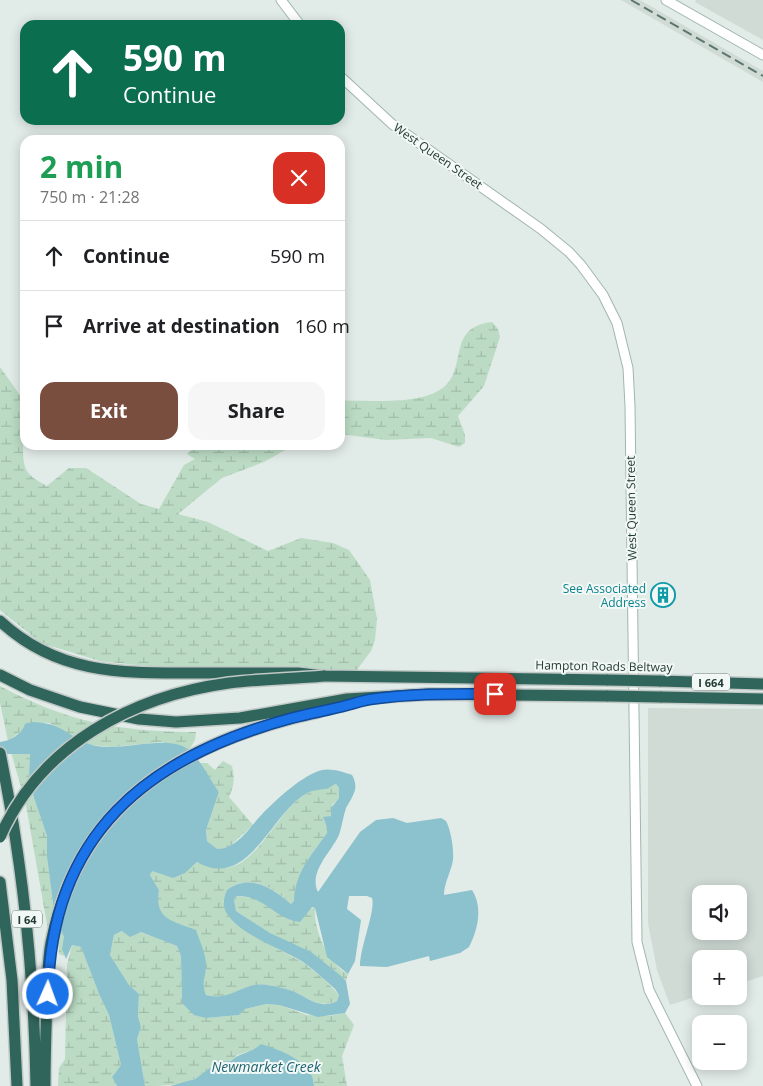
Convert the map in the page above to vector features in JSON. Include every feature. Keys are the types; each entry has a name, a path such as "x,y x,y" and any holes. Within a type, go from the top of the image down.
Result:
{"highway":[{"path":"0,621 44,652 71,663 100,670 149,673 298,673 324,676"},
{"path":"3,676 47,697 80,708 139,719 176,722 240,718 347,699 366,700"},
{"path":"0,837 28,790 50,765 81,738 116,716 152,700 200,688 248,681 324,676"},
{"name":"Hampton Roads Beltway","path":"324,676 763,684"},
{"name":"I 664","path":"366,700 430,694 763,699"},
{"path":"45,1086 51,939 71,879 88,847 111,817 155,777 211,746 276,723 366,700"},
{"name":"I 64","path":"0,754 23,886 32,980 36,1086"},
{"name":"I 64","path":"0,882 12,980 17,1086"}],"main road":[{"path":"281,0 296,20"},
{"path":"666,0 763,56"},
{"name":"West Queen Street","path":"345,81 392,124 541,229 570,252 592,279 616,323 628,368 630,413 636,936 649,990 697,1086"}],"shaded area":[{"path":"621,0 640,0 763,71 763,82"},
{"path":"696,0 763,0 763,40 695,2"},
{"path":"648,708 763,709 763,976 747,981 747,950 692,950 692,998 670,1005 657,970 648,923"}],"green space":[{"path":"492,322 498,329 500,337 484,386 458,416 465,435 465,443 459,447 431,438 386,440 345,435 345,401 404,400 438,391 448,383 453,374 462,342 468,332 477,326"},
{"path":"0,367 20,395 20,450 23,450 26,470 34,478 47,486 69,468 86,468 141,504 159,509 184,465 195,459 187,454 191,450 285,450 264,462 222,478 178,514 208,522 268,551 301,538 333,543 349,550 370,580 377,619 375,640 371,651 348,682 202,672 100,661 41,643 0,610"},
{"path":"0,686 48,708 95,723 143,730 196,732 195,740 189,750 161,742 112,747 90,745 49,723 33,722 8,741 0,703"},
{"path":"11,752 30,753 29,775 34,798 47,836 47,857 55,919 64,937 64,956 59,954 58,938 48,930 26,805"},
{"path":"223,761 232,766 233,770 232,789 229,797 253,825 230,846 217,850 207,841 206,830 219,792 200,763 207,763 215,770"},
{"path":"336,784 339,788 339,798 332,805 331,816 323,819 327,827 327,833 301,873 295,901 291,904 271,889 249,882 233,886 223,902 265,942 304,963 327,982 339,995 337,1001 326,1004 321,1003 290,990 267,985 251,986 223,996 206,995 202,986 206,969 159,911 157,902 159,890 150,875 152,870 165,875 176,875 187,870 197,862 223,868 241,863 250,856 284,814 301,797 314,790"},
{"path":"237,896 259,899 275,911 315,908 317,926 324,946 335,963 348,974 346,981 319,960 268,932 236,911 234,899"},
{"path":"123,931 141,932 177,946 181,956 182,1003 206,1018 239,1015 245,1009 266,1004 279,1005 307,1015 329,1016 345,1013 354,1025 342,1056 347,1086 314,1086 314,1081 256,1049 237,1055 231,1061 216,1064 196,1078 184,1083 145,1086 137,1039 141,1027 138,1016 139,994 129,985 110,955 114,935"},
{"path":"72,945 81,947 109,1015 121,1065 112,1077 117,1086 58,1086 59,1068 65,1059 67,965"}],"water":[{"path":"33,722 51,725 81,741 100,747 156,743 181,745 194,755 219,792 206,830 207,841 217,849 225,848 238,841 264,812 307,776 322,770 352,775 355,782 355,790 346,808 339,835 318,869 316,884 318,892 360,832 376,820 393,818 407,823 441,818 448,825 453,851 453,860 444,895 472,890 477,904 477,926 469,947 460,953 430,961 429,956 387,967 360,966 362,949 373,904 372,898 367,896 349,896 347,909 361,920 355,961 348,974 327,957 315,908 312,907 300,922 283,917 263,903 247,897 237,896 234,899 236,911 270,933 311,952 340,975 346,981 350,1004 345,1013 318,1017 279,1005 266,1004 245,1009 239,1015 206,1018 194,1015 182,1003 181,956 177,946 141,932 130,937 122,931 114,935 110,955 129,985 139,994 138,1016 141,1027 137,1039 145,1086 117,1086 112,1077 121,1065 109,1015 81,947 72,945 66,959 62,949 64,937 55,919 47,857 47,836 34,798 29,775 30,754 0,754 0,742 15,736 25,724","holes":["336,784 339,788 339,798 331,808 331,816 323,817 327,833 301,873 297,881 294,901 291,904 269,888 253,883 236,885 227,890 224,898 226,912 240,928 303,962 335,989 339,995 337,1001 321,1004 297,993 271,985 251,986 223,996 206,995 204,984 205,959 196,930 173,921 162,913 159,908 159,890 150,875 152,871 173,878 185,873 197,862 214,868 229,867 243,860 255,849 289,808 301,797 310,792 326,789"]},
{"name":"Newmarket Creek","path":"261,1044 295,1058 308,1070 313,1078 314,1086 170,1086 195,1079 218,1062 231,1061"}],"railway":[{"path":"631,0 763,76"}],"place":[{"name":"See Associated Address","path":"663,595"}],"route":[{"path":"48,994 51,939 60,907 71,879 88,847 111,817 155,777 192,755 223,741 276,723 366,700 430,694 495,694"}]}
